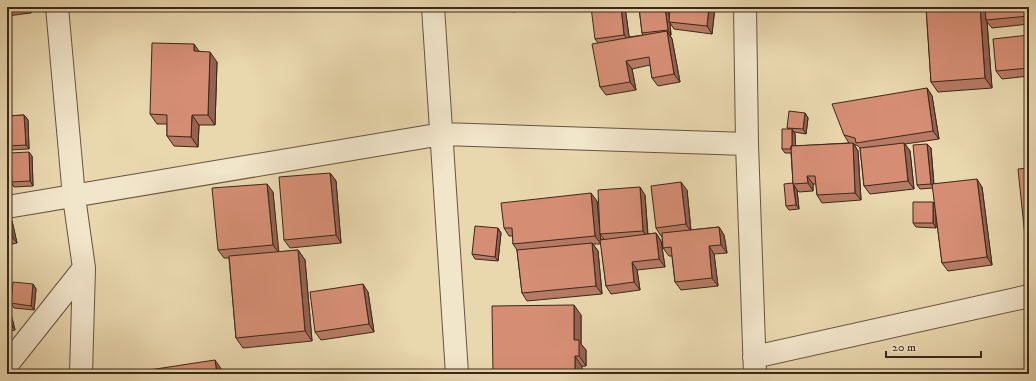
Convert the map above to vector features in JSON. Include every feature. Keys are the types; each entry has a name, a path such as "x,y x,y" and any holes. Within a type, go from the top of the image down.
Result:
{"street":[{"path":"57,7 74,196 84,268 82,374"},
{"path":"433,7 457,374"},
{"path":"745,7 747,144 754,366 1029,296"},
{"path":"7,207 442,134 747,144"},
{"path":"7,365 84,268"}],"building":[{"path":"591,7 621,7 624,35 595,39"},
{"path":"639,7 665,7 668,30 642,33"},
{"path":"670,7 709,7 707,26 669,22"},
{"path":"926,7 980,7 985,78 931,82"},
{"path":"985,7 1029,7 1029,16 986,20"},
{"path":"667,31 674,74 652,78 649,57 626,61 630,82 600,87 592,44"},
{"path":"1029,35 1029,68 996,71 993,39"},
{"path":"152,43 194,44 194,51 210,52 208,115 192,115 191,137 167,136 167,115 150,114"},
{"path":"927,88 933,131 856,143 855,138 844,135 832,104"},
{"path":"789,111 805,113 803,129 787,128"},
{"path":"24,115 26,145 7,146 7,116"},
{"path":"782,129 792,129 791,149 782,149"},
{"path":"853,143 855,193 817,195 815,176 807,176 808,183 793,184 791,146"},
{"path":"904,143 908,181 864,186 860,148"},
{"path":"927,144 931,184 917,185 913,145"},
{"path":"29,152 30,181 11,182 10,153"},
{"path":"1029,168 1029,255 1027,256 1018,169"},
{"path":"330,173 336,235 284,240 279,177"},
{"path":"977,179 987,257 942,263 932,184"},
{"path":"681,182 686,224 656,228 651,186"},
{"path":"793,183 796,205 786,206 784,184"},
{"path":"267,184 273,245 218,250 212,188"},
{"path":"640,187 643,231 600,234 598,190"},
{"path":"591,193 595,236 513,244 512,228 504,228 501,203"},
{"path":"913,202 933,202 933,223 913,223"},
{"path":"7,217 9,217 13,238 7,239"},
{"path":"475,226 498,228 495,257 472,254"},
{"path":"719,227 721,245 709,246 712,278 675,282 671,247 663,248 662,233"},
{"path":"656,233 659,259 632,262 634,282 606,286 600,240"},
{"path":"592,243 596,286 522,293 517,250"},
{"path":"298,250 305,331 236,338 229,256"},
{"path":"13,282 33,284 31,306 11,303"},
{"path":"363,284 369,324 315,332 310,292"},
{"path":"574,305 574,340 579,340 579,356 575,356 575,374 493,374 492,306"},
{"path":"7,309 12,326 7,327"},
{"path":"215,360 217,374 123,374"},
{"path":"713,370 714,374 694,374"}]}
